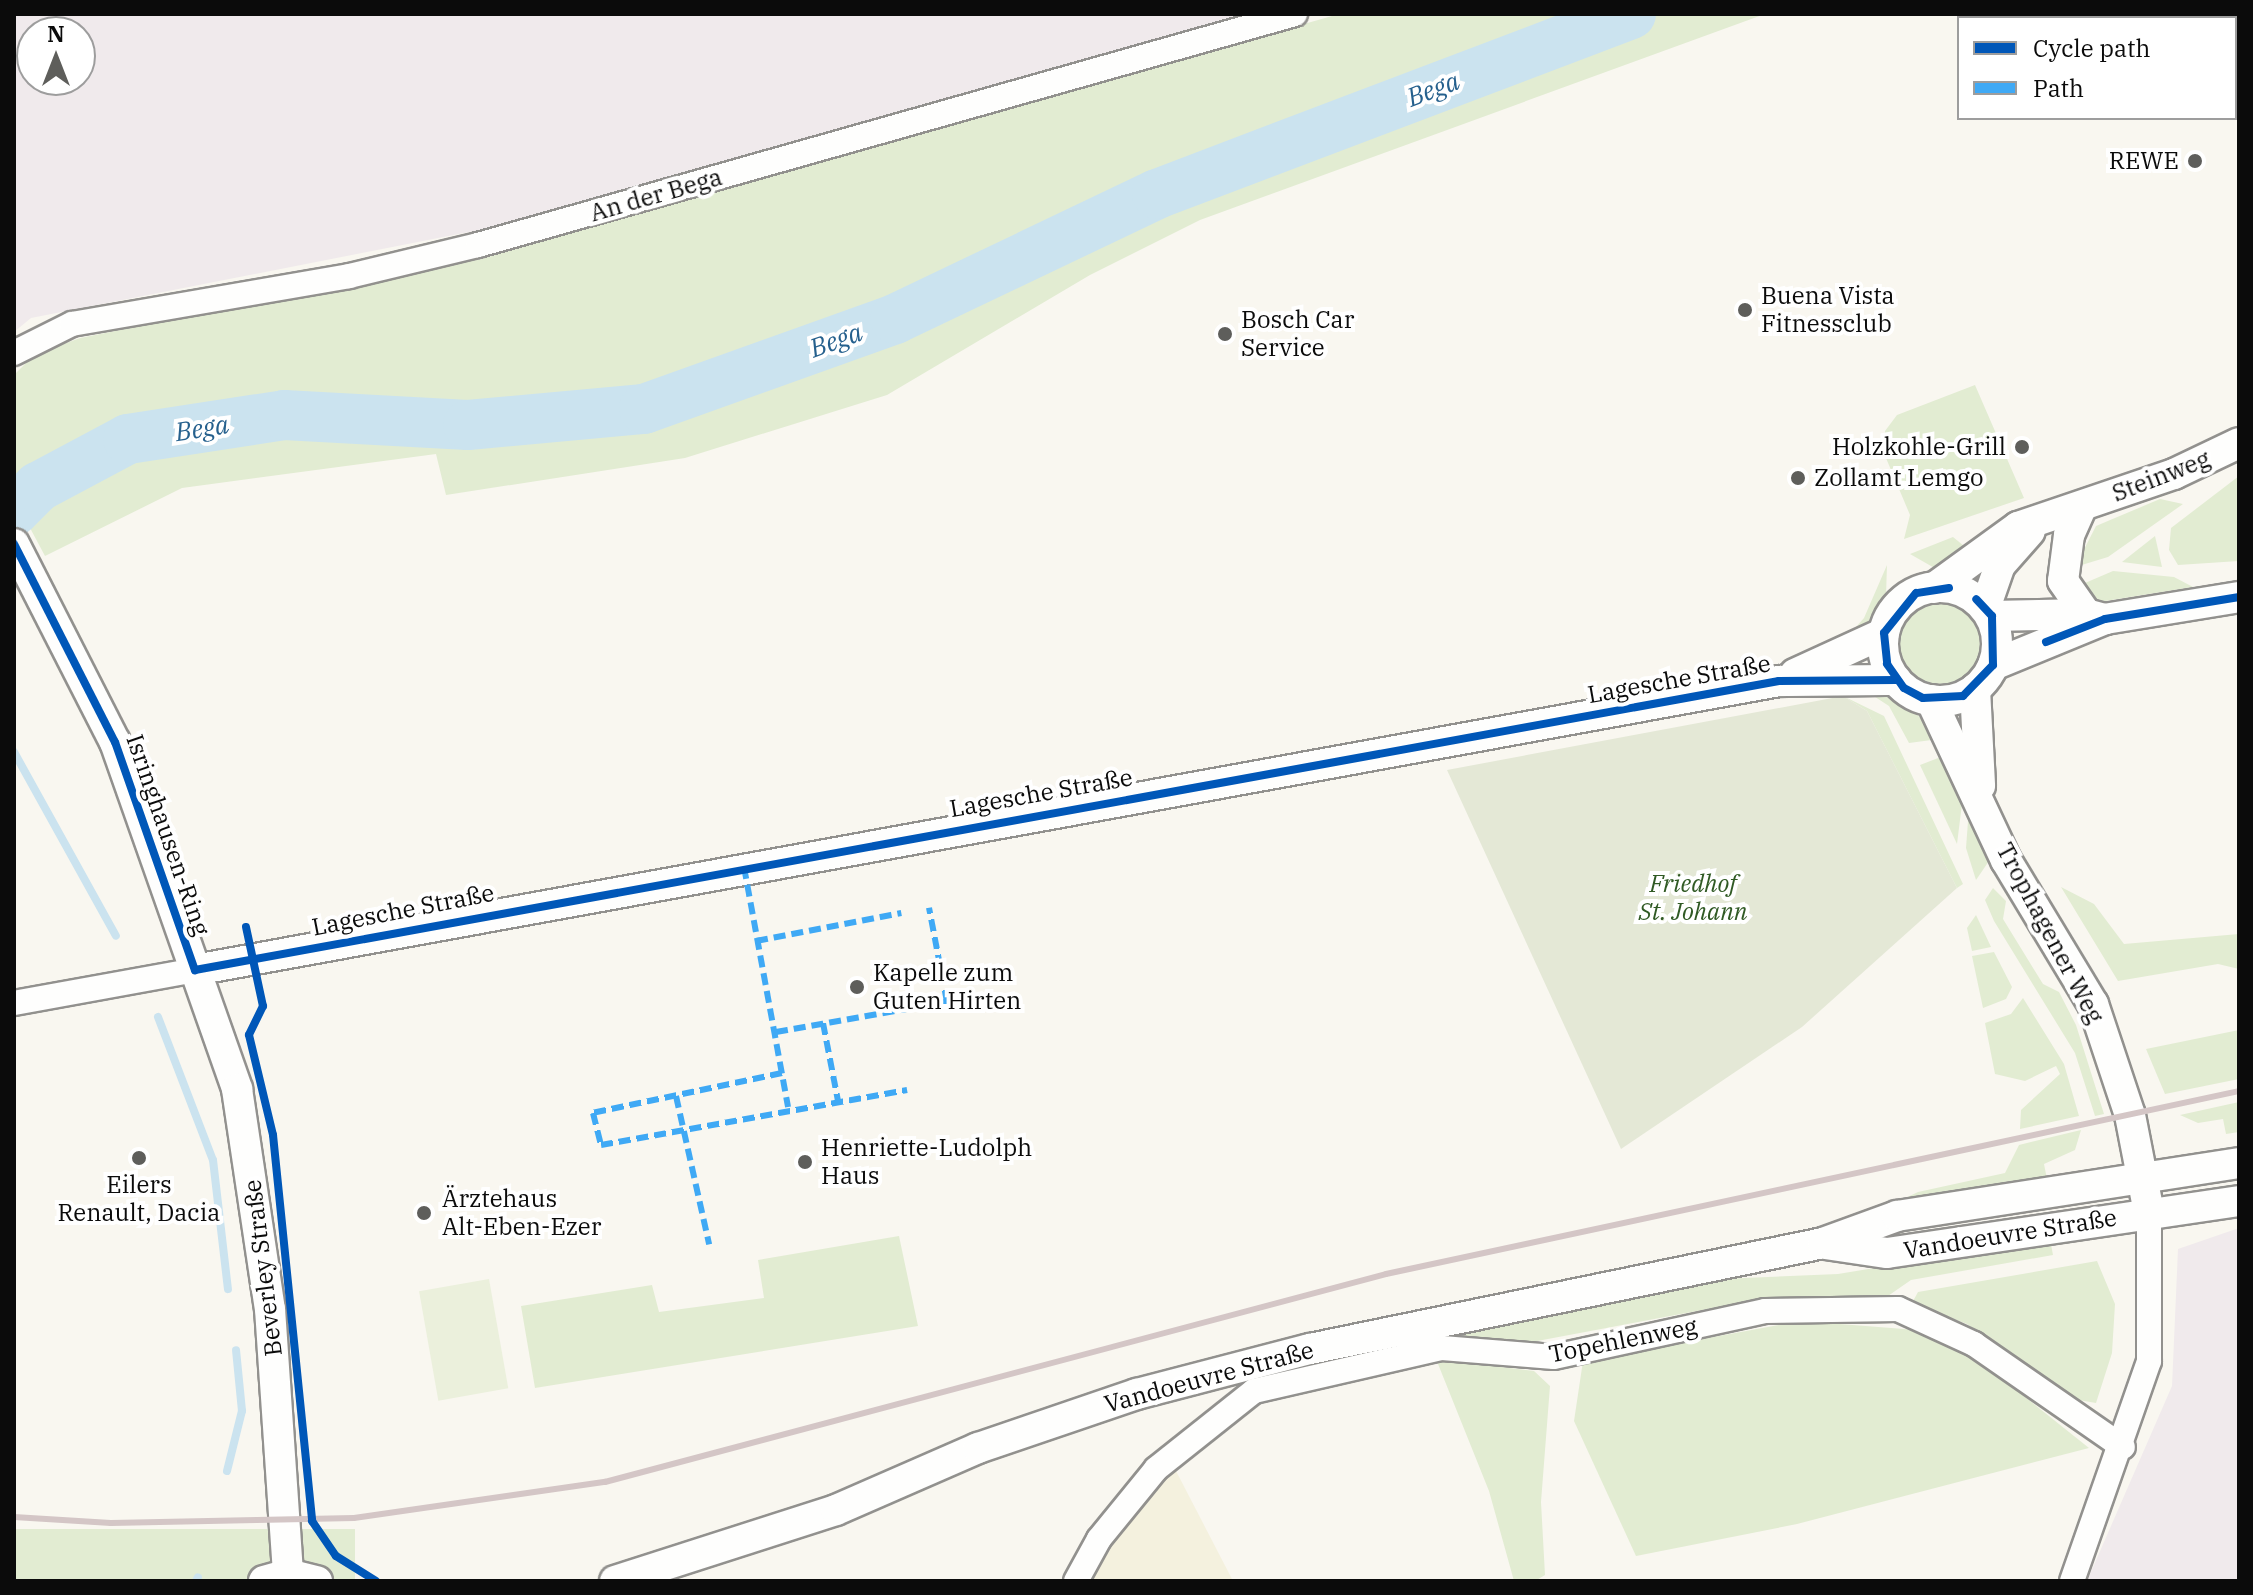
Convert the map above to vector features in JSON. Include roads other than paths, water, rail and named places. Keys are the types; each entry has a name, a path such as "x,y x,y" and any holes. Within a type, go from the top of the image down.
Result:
{"street":[{"name":"An der Bega","path":"14,353 72,324 349,276 478,245 1295,14"},
{"name":"Steinweg","path":"1934,588 1982,549 2040,520 2239,443"},
{"name":"Steinweg","path":"2082,506 2069,535 2063,581 2096,616"},
{"name":"Steinweg","path":"1988,612 2000,565 2040,520"},
{"name":"Isringhausen-Ring","path":"14,544 115,742 195,970"},
{"path":"2096,616 1993,665 1975,689 1931,700 1896,680 1884,633 1902,603 1934,588 1964,592 1988,612 2096,616 2239,597"},
{"path":"1988,612 1993,665"},
{"name":"Lagesche Straße","path":"1779,681 1884,633"},
{"name":"Lagesche Straße","path":"14,1003 1779,681 1896,680"},
{"name":"Trophagener Weg","path":"1975,689 1981,796"},
{"name":"Trophagener Weg","path":"1931,700 1981,796 2006,860 2093,1004 2144,1176 2149,1213 2149,1361 2123,1447 2072,1581"},
{"name":"Beverley Straße","path":"195,970 247,1139 270,1309 276,1577 317,1581"},
{"name":"Vandoeuvre Straße","path":"615,1581 836,1510 978,1448 1137,1394 1489,1308 1823,1243 1897,1216 2239,1163"},
{"name":"Vandoeuvre Straße","path":"1823,1243 1887,1253 2239,1201"},
{"name":"Topehlenweg","path":"1076,1581 1099,1539 1156,1469 1254,1391 1442,1348 1554,1357 1765,1311 1898,1309 1974,1344 2123,1447"}],"waterway":[{"name":"Bega","path":"14,511 38,487 128,439 284,415 468,425 644,409 895,319 1157,194 1631,14"},
{"path":"14,752 116,936"},
{"path":"158,1017 213,1160 228,1289"},
{"path":"227,1471 242,1411 236,1350"},
{"path":"196,1581 198,1577"}],"railway":[{"path":"14,1517 111,1523 354,1518 605,1482 1386,1274 2239,1091"}],"place":[{"name":"REWE","path":"2195,161"},
{"name":"Buena Vista Fitnessclub","path":"1745,310"},
{"name":"Bosch Car Service","path":"1225,334"},
{"name":"Holzkohle-Grill","path":"2022,447"},
{"name":"Zollamt Lemgo","path":"1798,478"},
{"name":"Kapelle zum Guten Hirten","path":"857,987"},
{"name":"Eilers Renault, Dacia","path":"139,1158"},
{"name":"Henriette-Ludolph Haus","path":"805,1162"},
{"name":"Ärztehaus Alt-Eben-Ezer","path":"424,1213"}],"park label":[{"name":"Friedhof St. Johann","path":"1693,898"}]}
